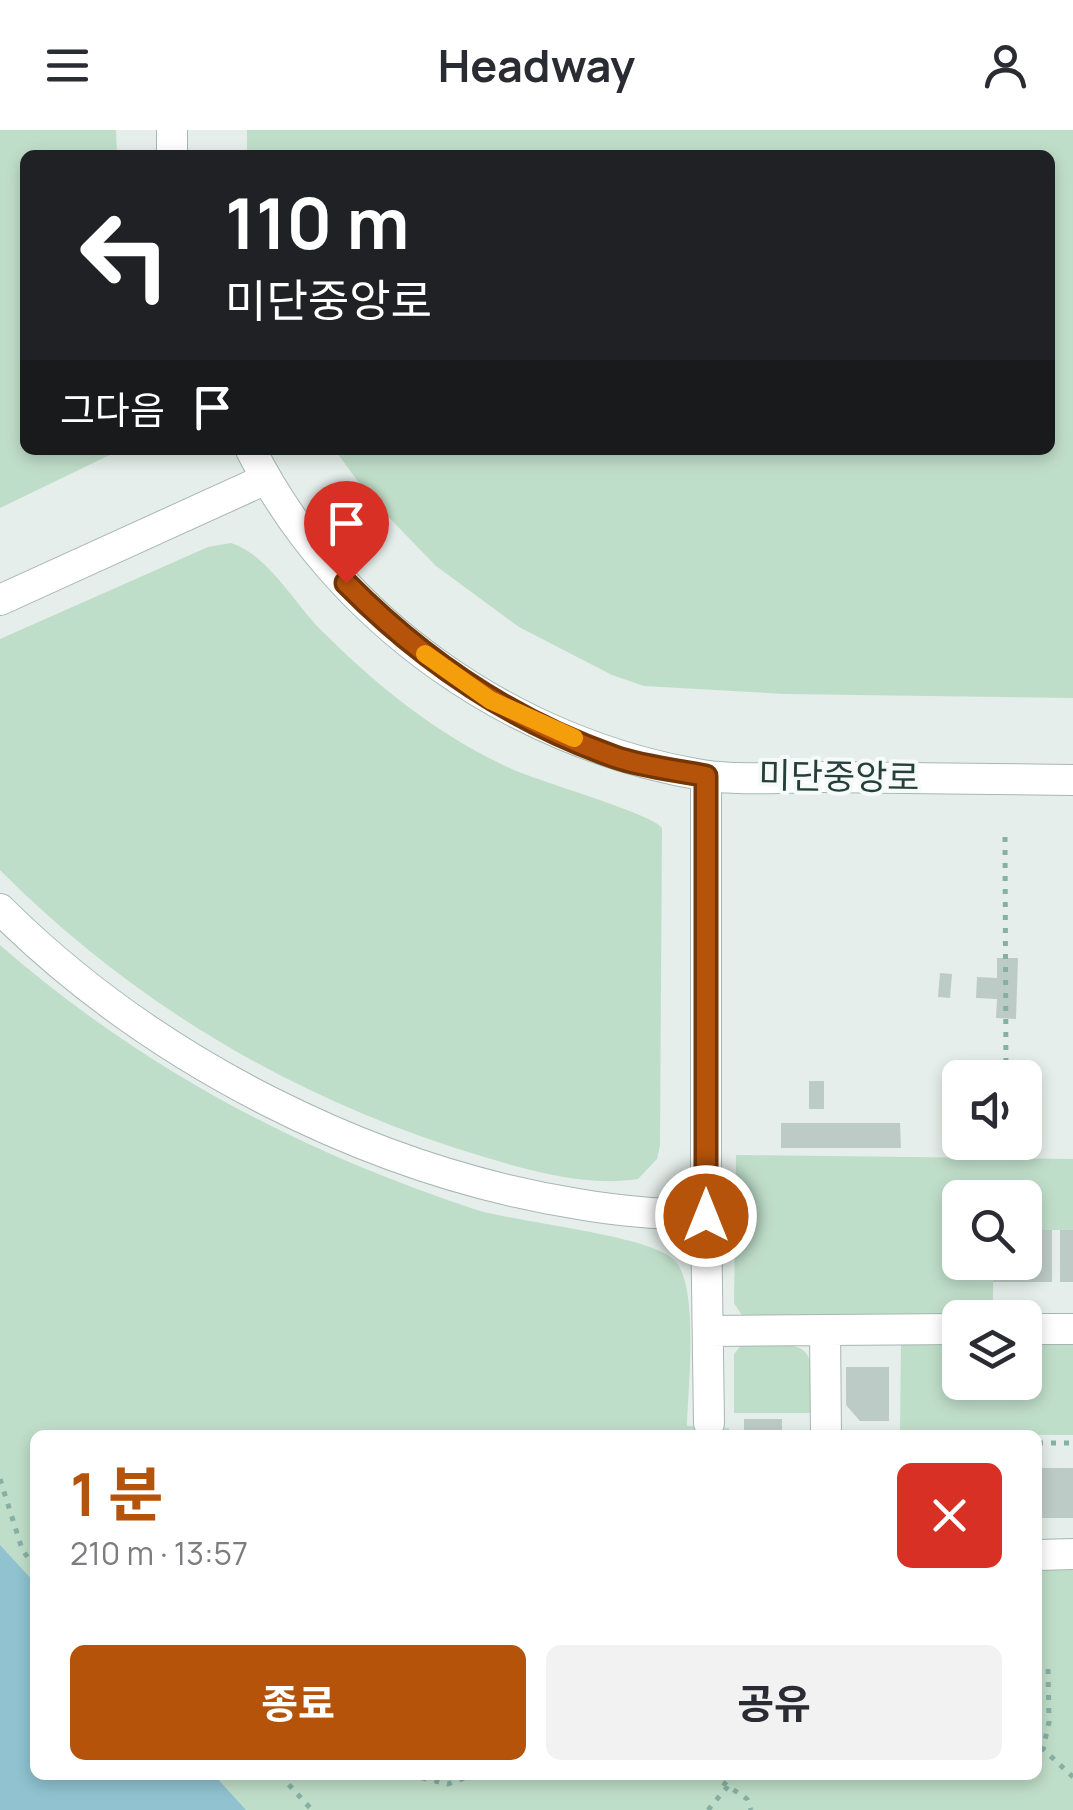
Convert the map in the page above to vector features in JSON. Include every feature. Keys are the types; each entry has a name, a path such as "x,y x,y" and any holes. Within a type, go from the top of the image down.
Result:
{"street":[{"name":"미단중앙로","path":"254,455 320,558 397,635 490,700 616,757 706,776 1073,780"},
{"path":"0,600 266,479"},
{"path":"706,776 709,1423"},
{"path":"0,909 143,1024 249,1088 356,1140 461,1176 539,1196 633,1212 706,1216"},
{"path":"1042,1329 1073,1329"},
{"path":"825,1330 826,1430"},
{"path":"709,1331 942,1330"},
{"path":"1042,1554 1073,1554"}],"path":[{"path":"1005,836 1006,1060"},
{"path":"1042,1443 1073,1443"},
{"path":"0,1480 22,1549 30,1561"},
{"path":"1048,1669 1049,1722 1043,1749 1073,1777"},
{"path":"285,1780 312,1810"},
{"path":"431,1780 448,1784 459,1780"},
{"path":"719,1780 747,1799 751,1810"},
{"path":"708,1810 728,1786"}],"green space":[{"path":"0,130 116,130 117,150 20,150 20,455 110,455 0,508"},
{"path":"247,130 1073,130 1073,698 784,694 644,686 612,675 519,627 436,566 370,498 339,455 1055,455 1055,150 247,150"},
{"path":"231,543 269,569 313,621 366,673 437,727 514,770 618,807 662,828 660,1145 657,1159 638,1179 599,1181 539,1172 414,1134 348,1108 222,1043 163,1006 52,919 0,870 0,639 208,547"},
{"path":"0,945 108,1030 165,1067 284,1132 409,1186 474,1209 614,1237 663,1253 676,1262 688,1294 687,1426 729,1428 30,1430 30,1780 1042,1780 1042,1567 1073,1566 1073,1810 0,1810"},
{"path":"736,1155 1073,1159 1073,1230 1042,1230 1042,1180 942,1180 942,1280 993,1280 993,1300 942,1300 942,1315 743,1317 734,1303"},
{"path":"901,1341 942,1341 942,1400 1042,1400 1042,1342 1073,1343 1073,1435 1042,1435 1042,1430 900,1430"},
{"path":"743,1343 784,1345 805,1351 812,1372 813,1413 734,1413 734,1354"}],"water":[{"path":"0,1545 30,1578 30,1780 219,1780 246,1810 0,1810"}],"building":[{"path":"997,958 1018,958 1016,1019 996,1018 997,999 976,998 977,977 997,978"},
{"path":"940,973 952,974 950,998 938,997"},
{"path":"809,1081 824,1081 824,1109 809,1109"},
{"path":"781,1123 900,1123 901,1148 781,1148"},
{"path":"1042,1230 1052,1230 1052,1282 993,1282 1042,1280"},
{"path":"1060,1230 1073,1230 1073,1282 1060,1282"},
{"path":"846,1367 889,1367 889,1421 860,1421 846,1405"},
{"path":"744,1419 782,1419 782,1430 744,1430"},
{"path":"1042,1468 1073,1468 1073,1518 1042,1518"}],"slow traffic":[{"path":"425,654 490,700 574,738"}],"route":[{"path":"346,583 397,635 490,700 616,757 706,776 706,1216"}]}
